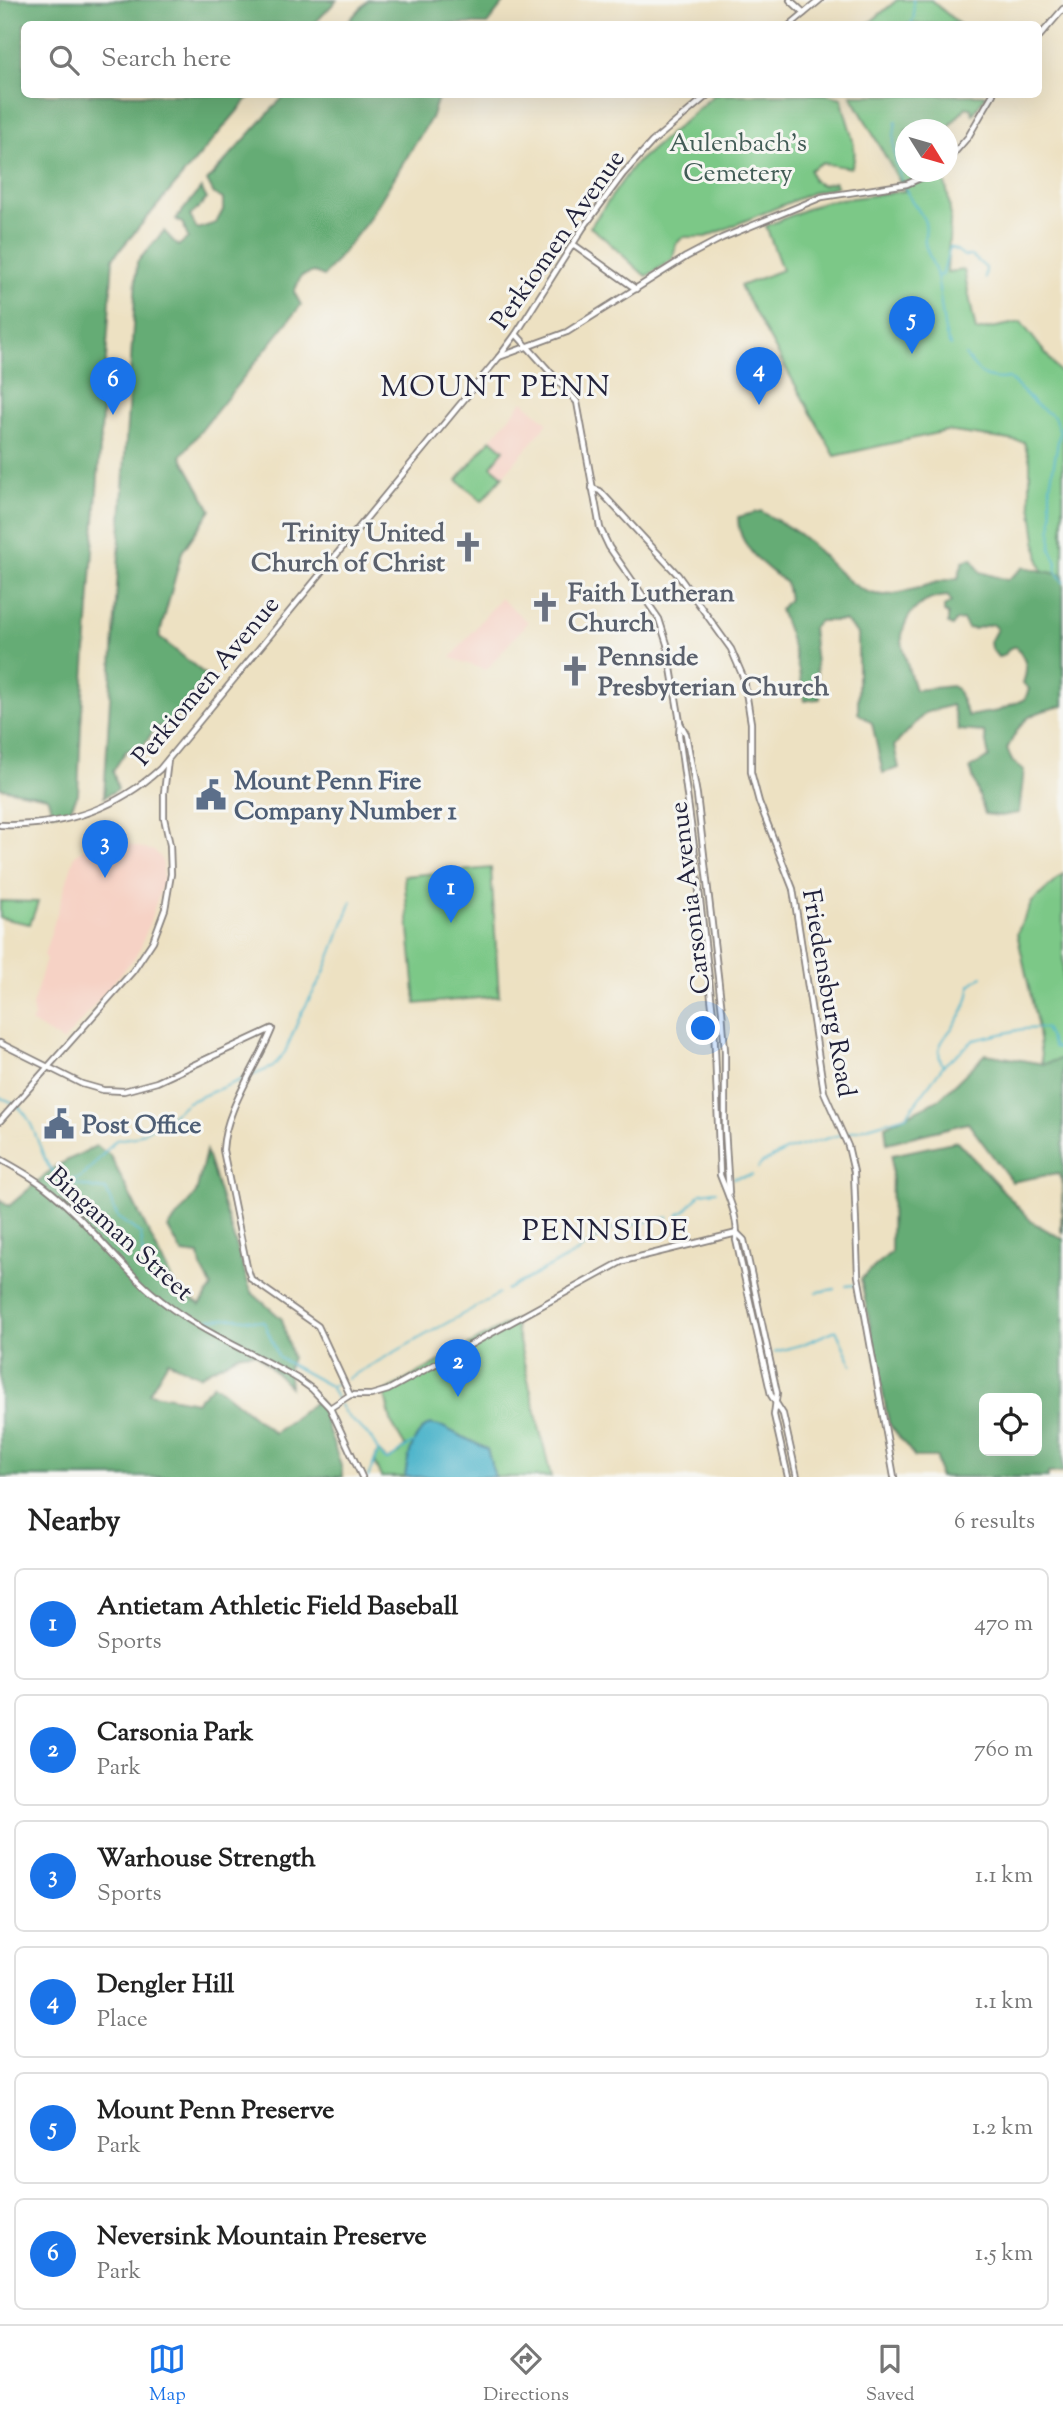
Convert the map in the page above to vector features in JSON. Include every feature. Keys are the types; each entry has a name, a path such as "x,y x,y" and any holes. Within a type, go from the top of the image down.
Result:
{"main road":[{"path":"790,0 804,13"},
{"path":"795,21 820,0"},
{"path":"1042,33 1063,9"},
{"name":"Perkiomen Avenue","path":"0,825 43,824 90,813 135,790 168,760 291,606 499,357 573,244 632,162 704,98"},
{"path":"958,150 991,98"},
{"path":"499,357 567,332 696,251 722,238 821,197 910,182"},
{"path":"573,244 636,289"},
{"name":"Carsonia Avenue","path":"516,334 577,402 598,522 605,541 653,609 663,631 697,795 722,1011 729,1197 737,1233 744,1240 758,1301 777,1393 774,1415 788,1477"},
{"name":"Friedensburg Road","path":"593,488 600,491 678,575 731,649 744,679 751,723 751,772 759,802 793,889 824,1092 848,1146 854,1172 858,1276 894,1477"},
{"name":"Carsonia Avenue","path":"680,722 678,735 694,846 714,1024 720,1175 729,1197"},
{"path":"0,1121 133,971 158,930 171,874 170,845 164,818 168,760"},
{"path":"0,1043 96,1088 114,1091 135,1089 157,1082 272,1029 227,1124 223,1150 247,1267 251,1279 318,1326 351,1395"},
{"name":"Bingaman Street","path":"0,1159 30,1176 58,1198 162,1301 201,1327 299,1379 312,1389 330,1408 362,1476"},
{"path":"330,1408 351,1395 370,1395 388,1390 622,1261 737,1233"},
{"name":"Carsonia Avenue","path":"776,1404 783,1415 797,1477"}],"shaded area":[{"path":"523,401 548,423 482,501 457,480"},
{"path":"500,598 528,622 486,670 451,658"},
{"path":"101,837 154,851 163,864 163,883 135,957 63,1042 31,1022 34,1018 32,1006 46,959 44,955 75,855"}],"green space":[{"path":"0,0 337,0 317,21 21,21 21,98 248,98 113,258 78,794 70,810 53,813 47,797 0,788"},
{"path":"368,0 506,0 489,21 349,21"},
{"path":"897,0 931,0 956,21 872,21"},
{"path":"282,98 438,98 431,118 367,222 324,276 314,272 301,276 294,292 301,305 181,456 211,510 182,552 159,637 207,676 173,721 167,726 156,727 144,745 126,751 113,771 118,789 104,797 137,262 164,231 178,246 188,238 183,224 176,219 201,188 207,199 190,216 197,229 216,223 223,210 223,199 214,194 207,181"},
{"name":"Aulenbach's Cemetery","path":"711,98 842,98 855,152 851,168 821,163 810,170 813,180 821,185 835,182 837,186 814,192 706,237 683,237 676,244 673,259 647,276 590,227 633,166"},
{"path":"853,98 984,98 973,114 971,108 966,107 956,119 895,119 895,173"},
{"path":"900,182 944,182 950,211 947,272 964,270 976,331 1021,322 1063,376 1063,626 1039,561 1030,497 1030,461 1024,442 946,431 835,456 740,286 782,270 766,226 823,202 905,191"},
{"path":"491,439 504,450 491,466 503,476 482,501 457,480"},
{"path":"761,511 803,537 850,582 873,594 894,594 958,578 963,561 972,558 980,572 1007,580 1024,567 1063,575 1063,706 1041,711 1028,718 1018,729 1007,749 1012,761 1024,770 1019,813 1001,816 985,814 970,768 989,757 984,732 959,730 952,705 925,713 894,746 899,768 883,773 872,723 858,713 858,634 845,621 819,621 812,628 820,699 804,701 795,654 780,610 789,599 786,583 747,546 742,537 738,517","holes":["948,596 951,602 944,607 944,612 948,614 948,624 952,626 956,621 963,620 968,628 974,629 992,624 997,629 990,642 991,648 998,657 1016,647 1026,668 1023,683 1029,689 1025,699 998,711 968,716 957,689 952,686 915,690 903,648 902,636 907,619 917,607 932,599"]},
{"path":"491,868 499,996 416,1004 404,876"},
{"path":"1063,874 1063,1111 1048,1112 1037,1024 1017,933 1032,902"},
{"path":"0,901 38,902 30,924 0,918"},
{"path":"986,1054 1044,1064 1063,1058 1063,1184 1058,1173 1012,1182 968,1123 887,1143 885,1126 938,1100"},
{"path":"957,1141 1032,1222 1063,1239 1063,1472 1048,1473 1048,1477 939,1477 937,1457 915,1457 889,1424 861,1279 891,1252 892,1155"},
{"path":"96,1146 110,1155 175,1286 200,1305 212,1287 201,1267 199,1255 182,1253 168,1228 196,1193 206,1151 251,1292 282,1319 292,1358 288,1368 290,1387 256,1353 240,1354 199,1376 168,1361 149,1393 196,1402 214,1384 274,1433 318,1400 342,1469 342,1477 0,1477 0,1200 9,1206 56,1166"},
{"path":"1063,1184 1063,1233 1061,1231"},
{"path":"514,1320 551,1477 381,1477 374,1462 378,1451 387,1460 400,1453 405,1446 392,1424 384,1392"}],"water":[{"path":"430,1424 443,1427 487,1449 495,1477 405,1477 415,1440"}],"waterway":[{"path":"912,21 913,0"},
{"path":"895,132 895,156"},
{"path":"903,182 925,222 925,243 938,280 946,333 951,346"},
{"path":"937,275 942,276 950,247 964,256 972,256 986,268 985,278"},
{"path":"965,355 983,375 994,379 1009,378 1035,404 1054,417 1060,431 1050,485 1051,549 1057,563 1056,571 1063,582"},
{"path":"251,1076 273,1067 285,1052 301,1014 323,975 352,901"},
{"path":"758,1168 787,1150 906,1116 943,1066 939,1055 940,1045 962,1012 969,996 970,985 982,976"},
{"path":"944,1065 974,1040 1023,1029 1045,1028 1054,1047 1063,1050"},
{"path":"57,1175 68,1180 77,1179 84,1175 116,1140 135,1137 168,1118 188,1102 245,1078"},
{"path":"0,1098 11,1101 26,1115 48,1165 61,1181 106,1190 118,1218 141,1234 143,1255 148,1267"},
{"path":"733,1178 752,1175"},
{"path":"677,1215 685,1211 701,1193 716,1191"},
{"path":"623,1227 668,1217"},
{"path":"506,1290 578,1252 614,1229"},
{"path":"846,1286 854,1285"},
{"path":"817,1292 835,1289"},
{"path":"348,1378 499,1294"},
{"path":"209,1319 237,1318 264,1322 279,1358 330,1386 337,1400"},
{"path":"774,1352 801,1345 836,1330 852,1365"},
{"path":"332,1386 339,1383"},
{"path":"340,1405 387,1460 413,1443"},
{"path":"368,1477 378,1452"}],"place":[{"name":"Mount Penn Preserve","path":"912,354"},
{"name":"Dengler Hill","path":"759,405"},
{"name":"Neversink Mountain Preserve","path":"113,415"},
{"name":"Trinity United Church of Christ","path":"468,547"},
{"name":"Faith Lutheran Church","path":"545,607"},
{"name":"Pennside Presbyterian Church","path":"575,671"},
{"name":"Mount Penn Fire Company Number 1","path":"211,795"},
{"name":"Warhouse Strength","path":"105,878"},
{"name":"Antietam Athletic Field Baseball","path":"451,923"},
{"name":"Post Office","path":"59,1124"},
{"name":"Carsonia Park","path":"458,1397"}],"district":[{"name":"MOUNT PENN","path":"496,386"},
{"name":"PENNSIDE","path":"606,1230"}]}
